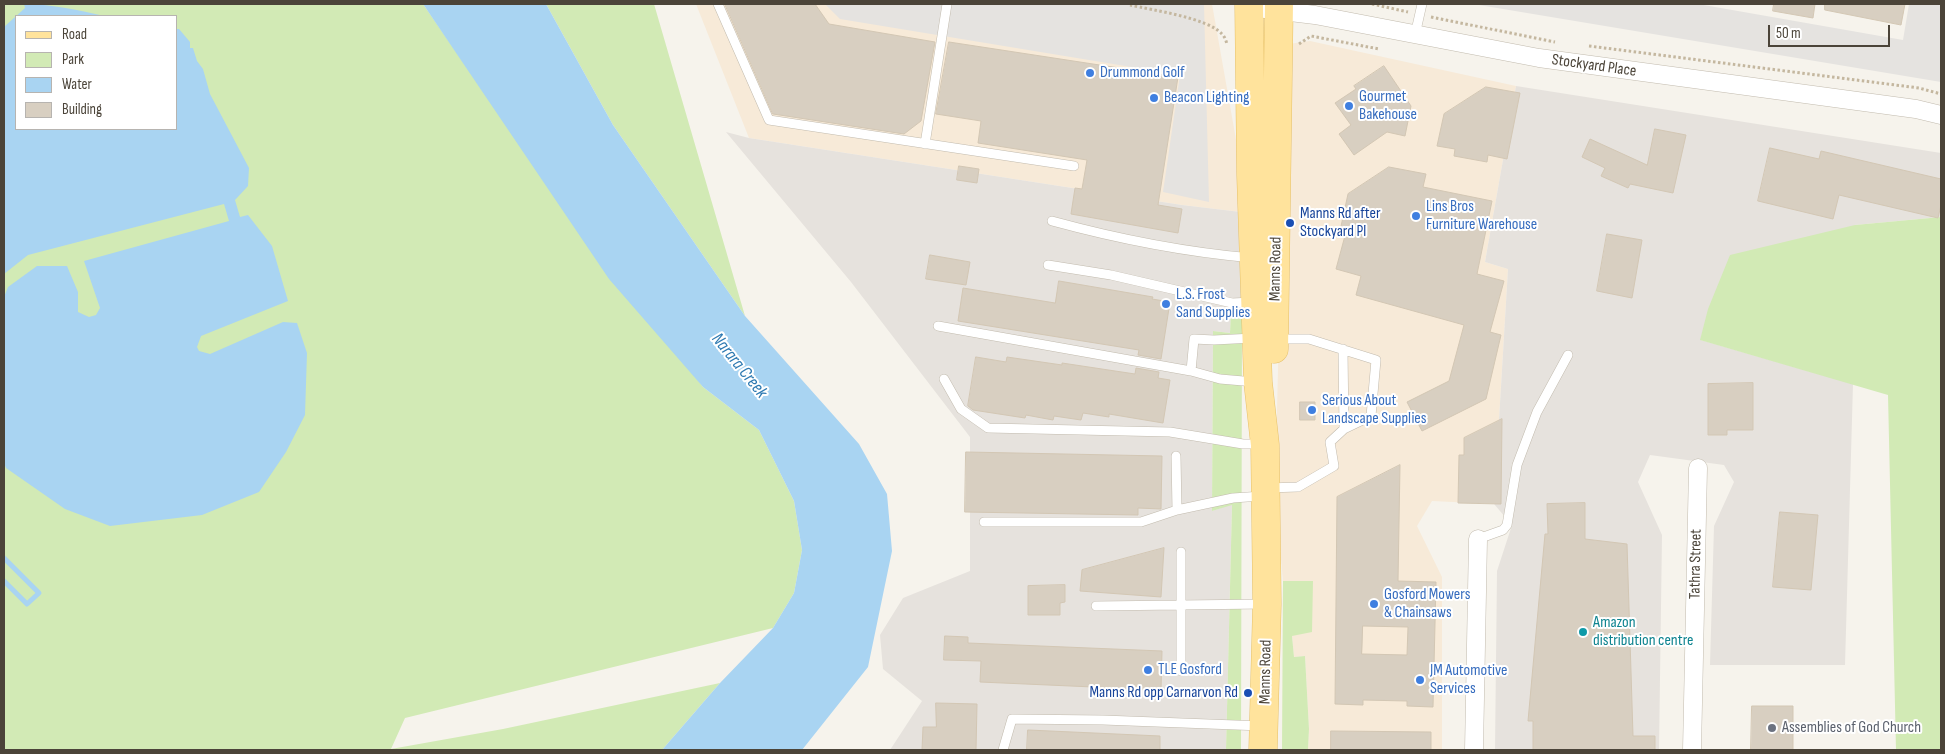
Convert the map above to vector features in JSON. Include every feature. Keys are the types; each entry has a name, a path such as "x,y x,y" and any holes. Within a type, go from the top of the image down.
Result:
{"main road":[{"name":"Manns Road","path":"1249,6 1251,175 1256,302 1274,368 1265,444"},
{"name":"Manns Road","path":"1264,738 1268,604 1265,444 1258,382 1266,339 1278,7"}],"street":[{"name":"Stockyard Place","path":"1249,6 1278,7 1415,36 1548,60 1906,108 1941,115"},
{"name":"Tathra Street","path":"1692,750 1698,468"},
{"path":"1474,750 1478,539"}],"lane":[{"path":"718,4 769,120 1074,166"},
{"path":"925,144 948,4"},
{"path":"1415,36 1422,4"},
{"path":"1052,221 1115,238 1194,251 1254,258"},
{"path":"1048,265 1111,275 1232,303 1256,302"},
{"path":"938,326 1191,371 1220,379 1258,382"},
{"path":"984,522 1141,522 1178,510 1298,487 1334,466 1330,442 1344,429 1371,416 1376,360 1309,339 1194,339 1191,371"},
{"path":"1343,350 1344,429"},
{"path":"1478,539 1503,530 1507,525 1517,465 1537,412 1568,354"},
{"path":"944,379 961,410 988,428 1170,432 1243,444 1265,444"},
{"path":"1176,456 1178,510"},
{"path":"1181,552 1181,671"},
{"path":"1096,606 1268,604"},
{"path":"1003,750 1012,719 1103,720 1264,738"}],"path":[{"path":"1372,4 1557,42"},
{"path":"1130,5 1192,19 1214,27 1224,35 1230,51"},
{"path":"1296,46 1311,36 1378,49"},
{"path":"1587,46 1919,88 1941,94"}],"shaded area":[{"path":"696,4 1212,4 1249,213 1182,205 749,138"},
{"path":"825,4 1204,4 1209,202 1163,192 1180,75 840,19"},
{"path":"1473,4 1698,4 1903,40 1909,4 1941,4 1941,82"},
{"path":"1310,41 1516,86 1485,262 1508,269 1494,504 1432,501 1417,526 1442,577 1442,750 1308,750 1309,729 1305,656 1294,657 1292,636 1313,581 1283,581 1275,493 1281,45"},
{"path":"1516,86 1941,153 1941,217 1855,225 1701,340 1853,384 1845,665 1710,665 1714,526 1734,482 1724,465 1650,455 1638,482 1662,535 1659,750 1495,750 1497,571 1512,525 1494,504 1508,269 1485,262"},
{"path":"726,132 749,138 1182,205 1249,213 1252,319 1242,319 1231,310 1230,333 1213,331 1212,511 1232,504 1226,750 890,750 922,701 883,669 880,635 903,598 970,571 970,437 851,282"}],"green space":[{"path":"4,4 423,4 486,95 703,387 759,430 794,501 802,550 794,593 773,628 405,718 391,749 503,729 720,683 662,750 4,750"},
{"path":"546,4 654,4 745,316 613,125"},
{"path":"1941,217 1941,750 1896,750 1888,395 1700,340 1708,309 1730,255 1855,225"},
{"path":"1231,310 1242,319 1241,750 1226,750 1232,505 1212,511 1213,331 1230,333"},
{"path":"1283,581 1313,581 1312,632 1292,636 1294,657 1305,656 1309,729 1308,750 1282,750"}],"water":[{"path":"24,4 54,6 99,15 17,15 25,8"},
{"name":"Narara Creek","path":"423,4 546,4 613,125 745,316 859,444 887,494 892,551 868,667 802,750 662,750 720,683 773,628 794,593 802,550 794,501 759,430 703,387 609,279"},
{"path":"15,17 15,130 178,130 178,29 190,42 190,48 193,48 197,61 203,69 210,94 249,168 248,186 235,200 240,217 248,215 272,246 288,301 201,336 197,347 199,351 210,354 283,322 297,323 307,353 305,415 286,452 259,492 202,515 110,526 65,509 6,468 4,463 4,297 8,287 37,266 67,266 78,292 78,312 89,317 96,315 100,308 84,261 229,221 224,204 28,255 4,274 4,27"}],"building":[{"path":"725,4 815,4 829,24 935,42 921,121 904,134 773,114"},
{"path":"1774,4 1815,4 1813,18 1773,11"},
{"path":"1825,4 1905,4 1901,25 1825,10"},
{"path":"949,42 1178,77 1158,205 1182,209 1178,233 1071,214 1075,188 1082,189 1087,160 978,143 981,121 936,114"},
{"path":"1384,66 1411,106 1405,136 1387,132 1354,155 1339,134 1351,125 1335,103 1356,89 1354,86"},
{"path":"1486,87 1520,93 1507,159 1488,155 1487,162 1454,156 1455,149 1437,146 1444,114"},
{"path":"1655,129 1686,135 1673,193 1630,184 1628,188 1601,176 1605,168 1582,157 1590,139 1647,165"},
{"path":"1770,148 1819,159 1821,151 1941,179 1941,205 1938,218 1839,195 1833,219 1758,201"},
{"path":"959,166 979,169 977,183 957,180"},
{"path":"1389,167 1426,174 1423,187 1492,201 1477,274 1504,281 1490,332 1501,335 1486,399 1422,431 1407,402 1449,381 1464,325 1356,295 1361,276 1336,269 1346,232 1340,231 1348,194"},
{"path":"1607,234 1642,240 1632,298 1597,291"},
{"path":"930,255 970,262 966,285 926,279"},
{"path":"1059,281 1153,297 1152,299 1170,302 1161,359 1138,355 1139,350 958,321 963,288 1055,303"},
{"path":"976,357 1006,362 1007,357 1135,374 1136,368 1159,372 1158,378 1170,380 1163,423 1109,414 1109,417 1083,413 1081,420 1054,416 1053,420 1026,415 1025,418 973,410 968,406"},
{"path":"1753,383 1753,430 1727,430 1727,435 1708,435 1708,384"},
{"path":"1300,402 1315,402 1315,420 1300,420"},
{"path":"1502,419 1501,504 1458,503 1459,455 1464,455 1464,438"},
{"path":"966,452 1162,456 1161,509 1138,508 1138,515 965,512"},
{"path":"1400,465 1398,581 1436,582 1433,707 1407,706 1407,701 1363,700 1363,705 1335,704 1337,497","holes":["1363,626 1408,627 1407,655 1362,654"]},
{"name":"Amazon distribution centre","path":"1585,503 1585,539 1627,544 1633,736 1655,736 1655,750 1533,750 1533,721 1528,721 1545,534 1548,534 1547,504"},
{"path":"1780,512 1818,515 1811,590 1773,587"},
{"path":"1164,548 1161,597 1080,591 1082,570"},
{"path":"1065,585 1065,602 1060,603 1060,615 1028,615 1028,586"},
{"path":"945,636 968,637 968,643 1162,651 1161,690 980,682 981,661 944,660"},
{"path":"936,703 977,704 976,750 922,750 923,727 936,727"},
{"name":"Assemblies of God Church","path":"1752,706 1793,706 1793,750 1751,750"},
{"path":"1028,730 1160,736 1160,750 1027,750"},
{"path":"1331,731 1431,732 1431,750 1331,750"}],"waterway":[{"path":"4,558 39,593 27,604 4,581"}],"place":[{"name":"Drummond Golf","path":"1090,73"},
{"name":"Beacon Lighting","path":"1154,98"},
{"name":"Gourmet Bakehouse","path":"1349,106"},
{"name":"Lins Bros Furniture Warehouse","path":"1416,216"},
{"name":"Manns Rd after Stockyard Pl","path":"1290,223"},
{"name":"L.S. Frost Sand Supplies","path":"1166,304"},
{"name":"Serious About Landscape Supplies","path":"1312,410"},
{"name":"Gosford Mowers & Chainsaws","path":"1374,604"},
{"name":"Amazon distribution centre","path":"1583,632"},
{"name":"TLE Gosford","path":"1148,670"},
{"name":"JM Automotive Services","path":"1420,680"},
{"name":"Manns Rd opp Carnarvon Rd","path":"1248,693"},
{"name":"Assemblies of God Church","path":"1772,728"}]}
